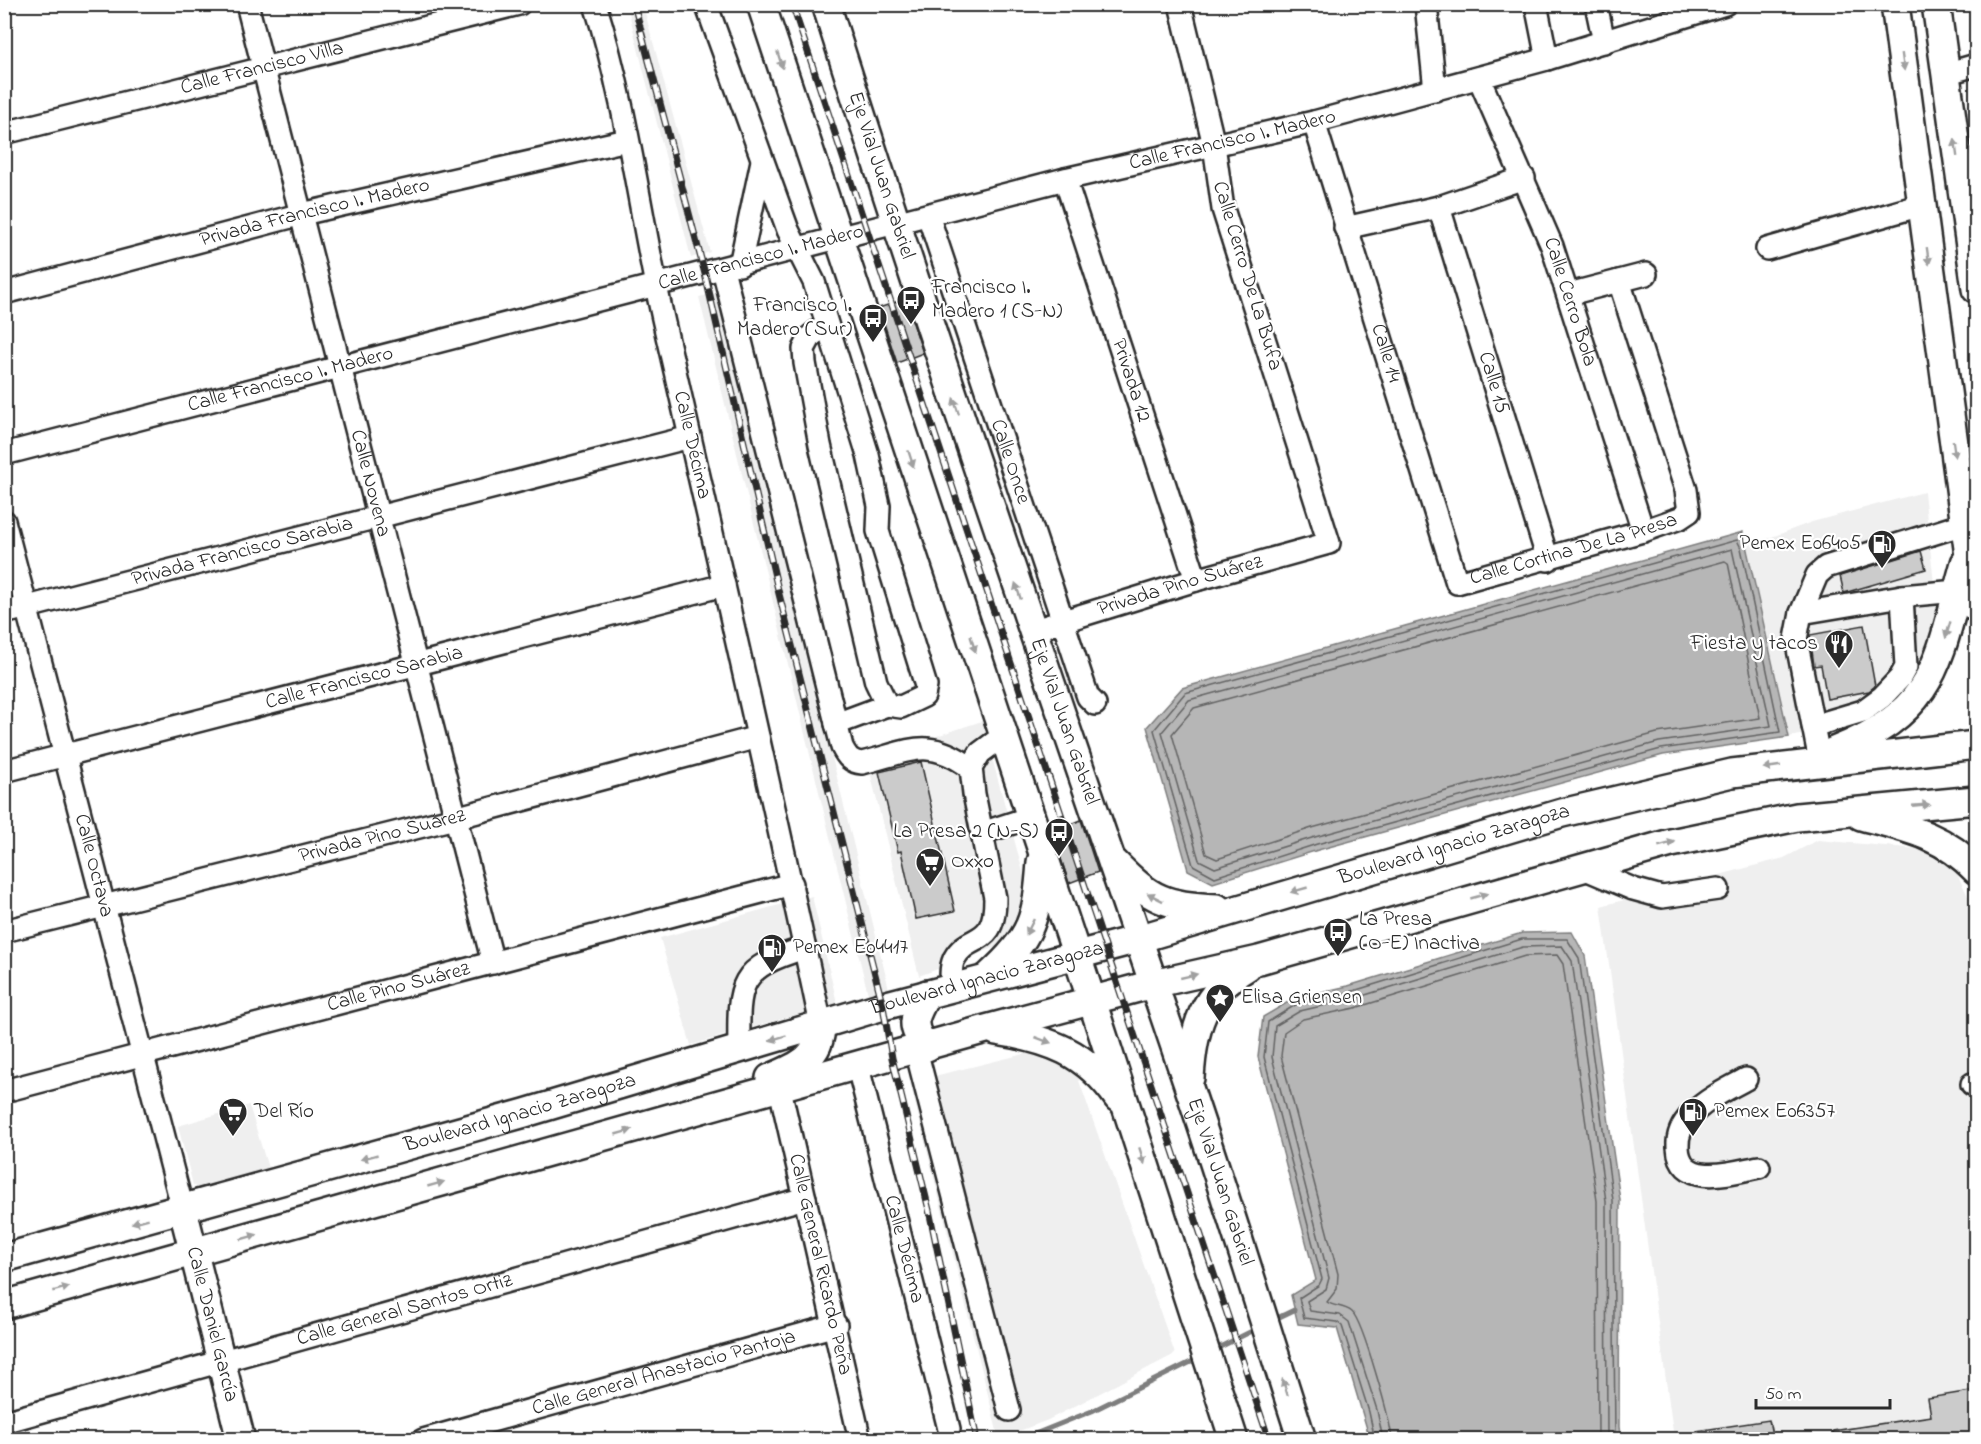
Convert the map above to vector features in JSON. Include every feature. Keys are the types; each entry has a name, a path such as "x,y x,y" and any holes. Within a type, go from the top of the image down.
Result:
{"main road":[{"path":"761,4 1092,1001 1234,1440"},
{"name":"Eje Vial Juan Gabriel","path":"826,4 895,224 1031,631 1190,1088 1302,1440"},
{"path":"1812,760 1865,739 1888,725 1910,685 1935,668 1949,629 1967,600 1970,525 1922,205 1895,4"},
{"path":"1936,4 1945,74 1972,225 1977,289"},
{"name":"Boulevard Ignacio Zaragoza","path":"4,1258 183,1210 939,991 996,969 1076,956 1138,939 1562,813 1732,773 1812,760 1977,745"},
{"path":"4,1305 780,1089 986,1029 1153,984 1259,960 1581,867 1732,828 1843,811 1977,800"},
{"path":"1843,811 1935,838 1958,851 1977,870"},
{"path":"996,969 1026,935 1034,918 1041,849"},
{"path":"1108,856 1147,893 1162,901 1179,906 1233,909"},
{"path":"1190,1088 1192,1048 1198,1023 1208,1002 1230,977 1259,960"},
{"path":"921,1048 914,1027 914,1018 939,991"},
{"path":"725,1104 749,1087 790,1070 811,1056 819,1043 821,1025"},
{"path":"986,1029 1033,1037 1070,1052 1108,1083 1127,1110"},
{"name":"Calle Daniel García","path":"183,1210 241,1440"}],"street":[{"name":"Calle Novena","path":"247,4 493,963"},
{"name":"Calle Francisco Villa","path":"4,133 519,4"},
{"name":"Calle Décima","path":"595,4 613,64 655,286 792,884 821,1025"},
{"path":"706,4 762,161 797,250 814,282 868,455 879,506 878,531 926,686 924,696 912,704 901,707 887,705 836,724"},
{"name":"Calle Cerro De La Bufa","path":"1179,4 1214,145 1223,209 1329,543"},
{"path":"1426,4 1434,90"},
{"path":"1536,4 1547,59"},
{"path":"1596,4 1604,42"},
{"name":"Calle Francisco I. Madero","path":"4,454 1065,179 1314,122 1604,42 1673,13 1725,4"},
{"path":"1945,74 1977,65"},
{"name":"Calle Cerro Bola","path":"1479,78 1524,178 1569,294 1643,531"},
{"name":"Calle 14","path":"1314,122 1457,583"},
{"name":"Privada Francisco I. Madero","path":"4,293 302,214 627,140"},
{"path":"762,161 731,267 842,747 853,762 862,763 928,747 952,754 971,768"},
{"path":"1345,228 1439,207 1524,178"},
{"name":"Privada 12","path":"1065,179 1196,580"},
{"path":"1767,249 1922,205"},
{"name":"Calle 15","path":"1439,207 1548,560"},
{"name":"Calle Once","path":"928,215 1062,622 1088,697 1095,704"},
{"path":"1569,294 1646,274"},
{"name":"Calle Cortina De La Presa","path":"1457,583 1548,560 1643,531 1680,518 1689,512 1686,490 1619,281"},
{"path":"827,324 811,336 804,349 805,363 820,445 876,682 887,705"},
{"name":"Privada Francisco Sarabia","path":"4,613 690,437"},
{"name":"Calle Octava","path":"4,521 183,1210"},
{"path":"1812,760 1813,726 1796,639 1801,613 1817,576 1826,567 1970,525"},
{"name":"Privada Pino Suárez","path":"1031,631 1196,580 1329,543"},
{"name":"Calle Francisco Sarabia","path":"4,771 724,585"},
{"path":"1801,613 1902,596 1967,600"},
{"path":"1813,726 1863,711 1882,697 1910,685 1906,667 1902,596"},
{"path":"939,991 955,956 985,935 995,914 995,898 971,768 980,753 1003,736"},
{"name":"Privada Pino Suárez","path":"4,931 104,904 456,818 758,737"},
{"path":"982,832 1031,817"},
{"path":"1581,867 1633,889 1662,897 1718,889"},
{"name":"Calle Pino Suárez","path":"4,1091 792,884"},
{"path":"985,935 996,969"},
{"path":"739,1049 740,999 744,982 755,968 763,963 805,948"},
{"path":"921,1048 1009,1410"},
{"name":"Calle Décima","path":"858,1067 949,1430"},
{"path":"1746,1079 1712,1098 1692,1113 1679,1134 1678,1150 1684,1166 1694,1172 1712,1175 1759,1167"},
{"name":"Calle General Ricardo Peña","path":"780,1089 804,1198 836,1325 860,1440"},
{"name":"Calle General Santos Ortiz","path":"4,1422 804,1198"},
{"name":"Calle General Anastacio Pantoja","path":"423,1440 836,1325"}],"shaded area":[{"path":"627,5 643,5 710,252 691,258"},
{"path":"721,292 755,444 889,989 868,994 699,297"},
{"path":"1924,492 1937,611 1927,648 1884,709 1858,724 1789,737 1747,546 1812,522"},
{"path":"982,721 1029,894 1025,908 1004,944 919,976 867,759"},
{"path":"1818,840 1919,849 1955,870 1970,900 1976,945 1976,1439 1674,1439 1601,906 1784,858"},
{"path":"812,896 837,1003 691,1045 660,938"},
{"path":"1024,1054 1044,1054 1065,1062 1077,1075 1175,1354 1048,1420 999,1439 910,1082"},
{"path":"249,1105 268,1168 199,1188 193,1185 178,1126"}],"water":[{"path":"1743,532 1789,737 1663,755 1318,850 1213,883 1188,870 1147,727 1182,688"},
{"path":"1572,932 1585,956 1620,1200 1619,1427 1621,1439 1370,1439 1337,1328 1298,1324 1291,1295 1316,1280 1258,1057 1263,1017 1295,998 1348,986 1522,933"}],"building":[{"path":"905,299 923,353 897,363 879,308"},
{"name":"Pemex E06405","path":"1921,551 1926,569 1844,593 1840,576"},
{"path":"1864,625 1875,686 1869,691 1827,699 1821,665 1814,666 1810,635"},
{"path":"921,762 955,911 916,919 901,851 898,852 879,772"},
{"path":"1081,820 1098,872 1069,883 1052,832"},
{"path":"1977,1390 1977,1440 1833,1440 1833,1431 1931,1416 1928,1398"},
{"path":"1769,1420 1773,1440 1697,1440 1697,1431"}],"waterway":[{"path":"1271,1321 1294,1310"},
{"path":"1212,1351 1258,1328"},
{"path":"1020,1440 1092,1411 1199,1358"}],"railway":[{"path":"634,4 705,274 779,594 883,1006 892,1058 929,1210 977,1440"},
{"path":"792,4 1269,1440"}],"place":[{"name":"Francisco I. Madero 1 (S-N)","path":"911,326"},
{"name":"Francisco I. Madero (Sur)","path":"873,344"},
{"name":"Pemex E06405","path":"1882,570"},
{"name":"Fiesta y tacos","path":"1839,670"},
{"name":"La Presa 2 (N-S)","path":"1059,858"},
{"name":"Oxxo","path":"930,888"},
{"name":"La Presa (O-E) Inactiva","path":"1338,958"},
{"name":"Pemex E04417","path":"772,974"},
{"name":"Elisa Griensen","path":"1220,1024"},
{"name":"Del Río","path":"233,1138"},
{"name":"Pemex E06357","path":"1693,1138"}]}
